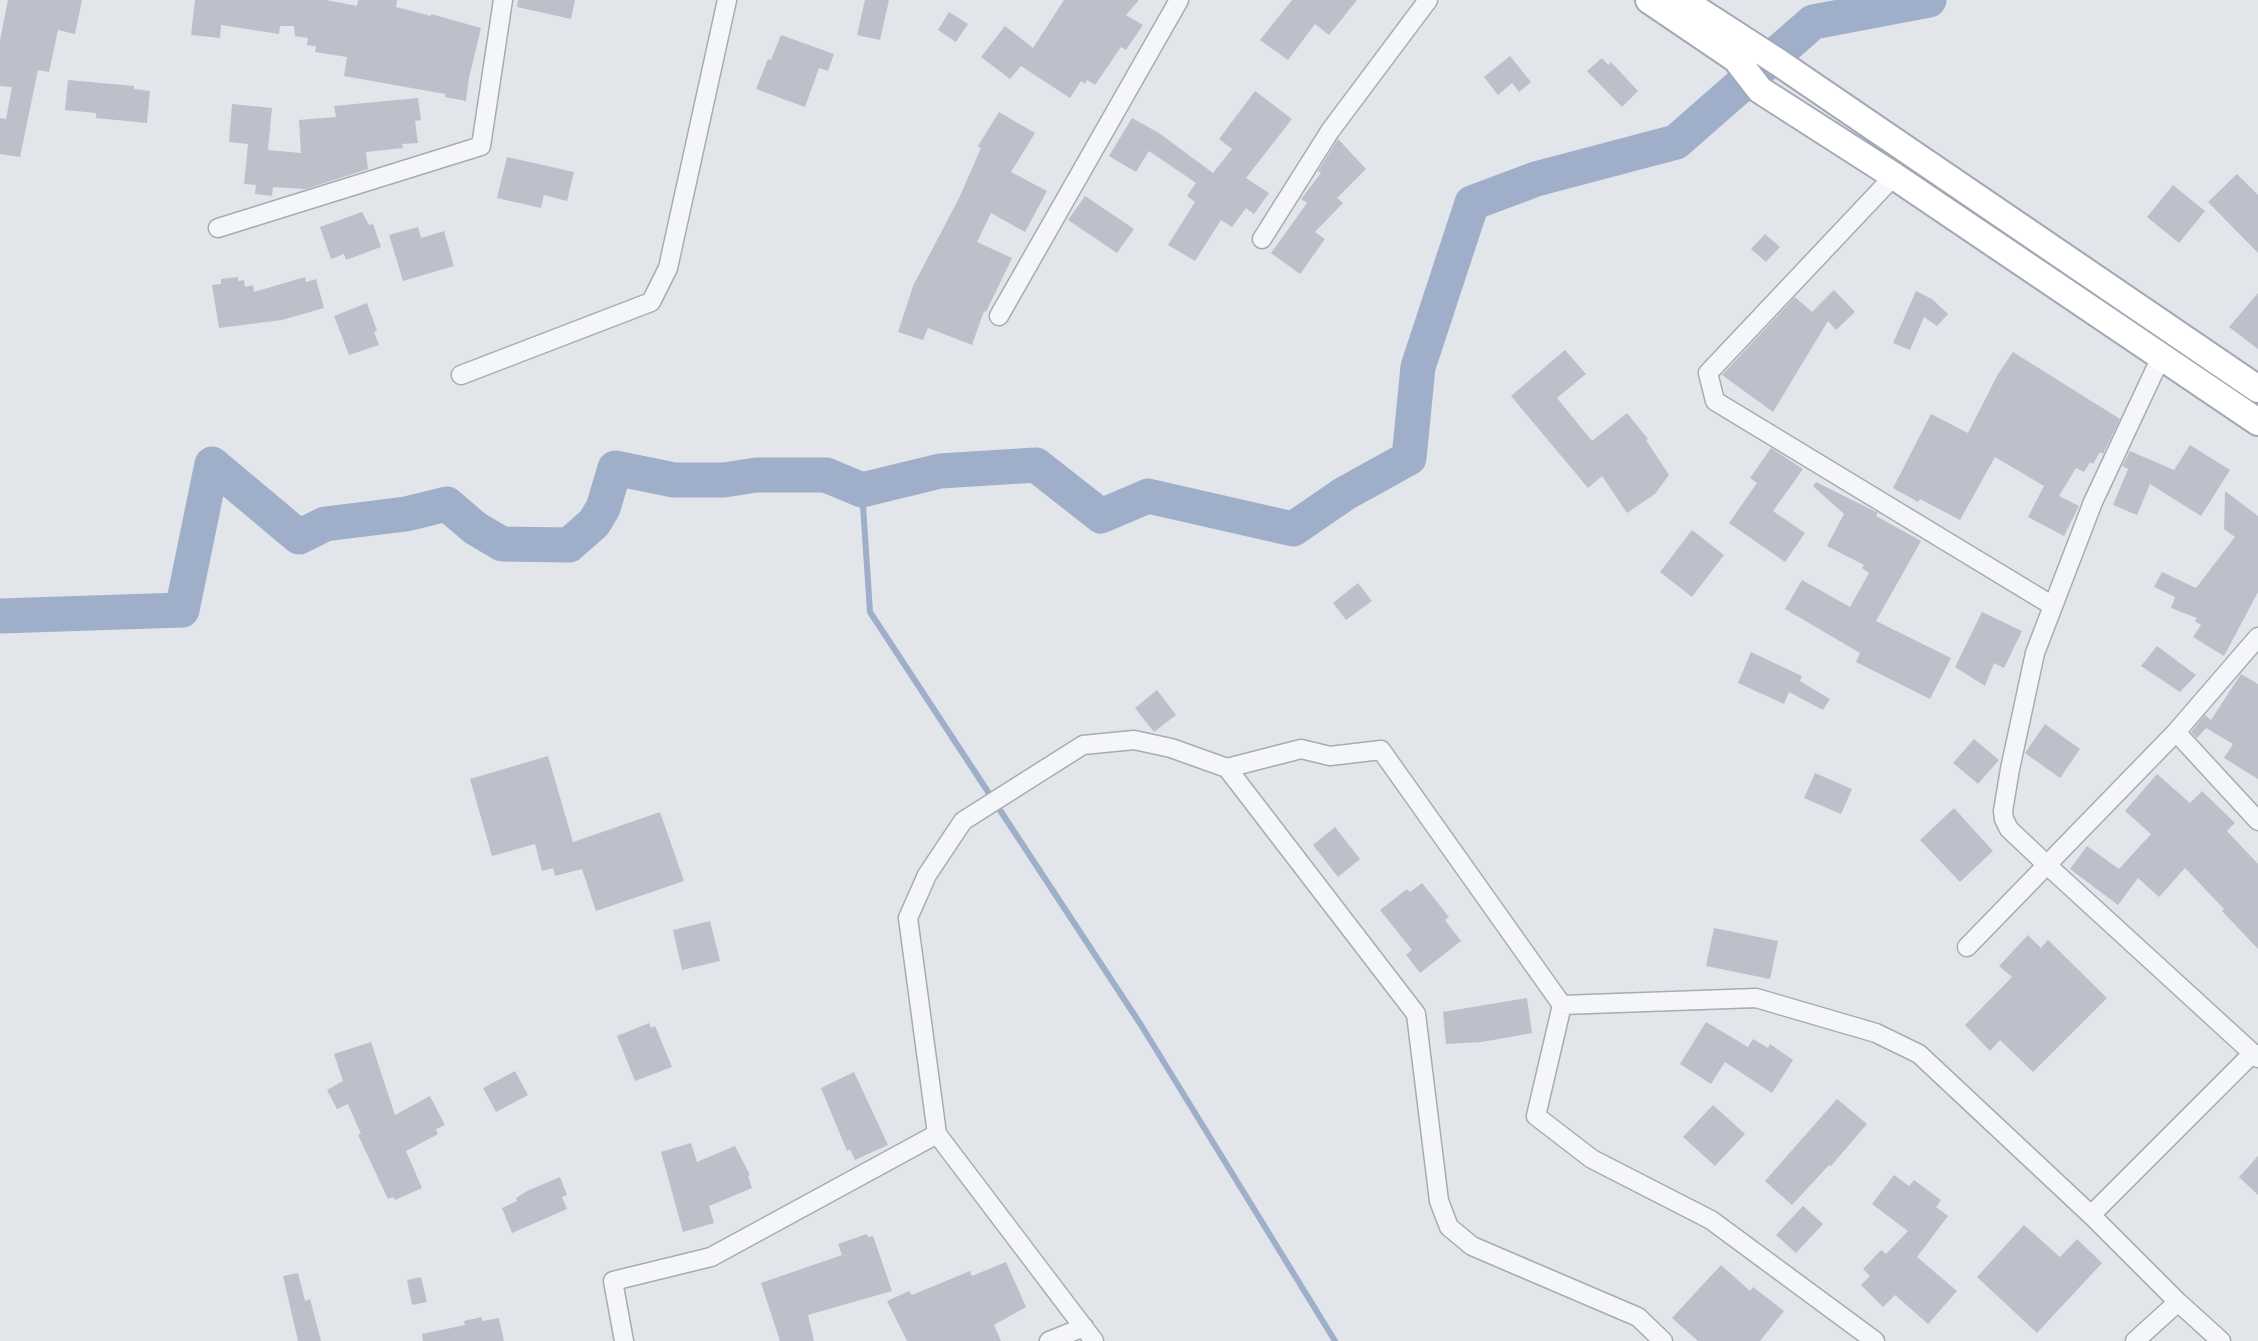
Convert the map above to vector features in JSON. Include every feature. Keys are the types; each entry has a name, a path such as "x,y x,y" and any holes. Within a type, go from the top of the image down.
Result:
{"main road":[{"path":"1649,0 1736,59 1760,90 1894,176 2258,422"},
{"path":"1682,0 1778,62 2258,389"}],"street":[{"path":"218,228 481,146 503,0"},
{"path":"461,375 651,302 668,268 727,0"},
{"path":"999,316 1179,0"},
{"path":"1262,239 1330,131 1428,0"},
{"path":"1894,176 1708,373 1715,401 2053,606"},
{"path":"2091,1214 2256,1056 2046,865 2009,829 2003,811 2035,653 2093,502 2161,357"},
{"path":"1966,947 2176,732 2258,637"},
{"path":"2176,732 2258,821"},
{"path":"1049,1341 1089,1334 937,1135 908,918 927,875 963,821 1083,745 1134,740 1171,748 1227,768 1416,1014 1439,1201 1449,1227 1472,1246 1638,1317 1663,1341"},
{"path":"1227,768 1301,749 1330,756 1381,750 1562,1005 1536,1116 1592,1159 1711,1220 1875,1341"},
{"path":"1562,1005 1756,998 1876,1033 1919,1054 2091,1214 2178,1302 2221,1341"},
{"path":"624,1341 613,1281 711,1257 937,1135"},
{"path":"2135,1341 2178,1302"}],"building":[{"path":"8,0 82,0 75,34 58,30 49,72 38,70 20,157 0,154 0,118 6,119 12,87 0,86 0,40"},
{"path":"195,0 326,0 357,6 358,0 397,0 396,7 481,28 466,101 445,97 445,94 344,76 347,57 315,52 316,46 307,45 308,38 295,36 294,26 280,26 279,34 221,25 220,38 191,35"},
{"path":"518,0 575,0 571,19 517,7"},
{"path":"865,0 889,0 880,40 857,35"},
{"path":"1064,0 1139,0 1126,15 1143,25 1126,50 1121,47 1095,85 1087,80 1085,84 1081,81 1070,98 1021,66 1010,79 981,57 1005,26 1033,48"},
{"path":"1292,0 1357,0 1329,35 1315,24 1288,60 1260,40"},
{"path":"949,12 968,24 956,42 938,30"},
{"path":"781,35 834,54 828,71 819,68 805,107 756,89"},
{"path":"1510,56 1531,82 1519,92 1512,83 1498,95 1484,77"},
{"path":"1602,58 1608,65 1611,62 1638,91 1622,107 1587,71"},
{"path":"68,80 134,86 134,89 150,91 147,123 96,118 96,113 65,110"},
{"path":"1255,91 1292,119 1246,178 1269,193 1254,214 1246,208 1232,227 1221,220 1195,261 1168,245 1195,202 1187,196 1196,183 1149,151 1136,172 1109,156 1132,118 1159,133 1213,173 1232,149 1219,139"},
{"path":"418,98 421,120 415,121 418,143 402,144 403,148 366,152 368,169 306,189 273,187 272,196 255,194 256,185 244,184 248,144 229,142 232,104 272,108 268,150 301,153 299,120 336,117 334,106"},
{"path":"999,112 1035,133 1011,172 1047,191 1025,232 991,213 977,242 1012,258 986,312 984,311 972,345 928,328 923,340 898,332 913,286 959,198 981,148 978,146"},
{"path":"1338,139 1366,169 1337,198 1343,203 1315,232 1325,239 1300,274 1271,253 1307,203 1301,199 1321,173 1318,171"},
{"path":"507,157 574,172 567,201 544,195 541,208 497,198"},
{"path":"2237,174 2258,195 2258,253 2208,202"},
{"path":"2173,185 2205,211 2179,243 2147,217"},
{"path":"1085,196 1134,229 1117,253 1068,220"},
{"path":"362,212 369,225 373,224 381,247 346,260 344,254 331,259 320,227"},
{"path":"418,227 421,238 444,231 454,266 403,281 389,235"},
{"path":"1765,234 1780,247 1766,262 1751,249"},
{"path":"238,277 238,281 244,280 245,287 253,285 254,292 305,277 306,282 316,279 324,308 282,320 219,328 212,285 221,284 221,279"},
{"path":"1834,290 1855,312 1836,330 1828,321 1773,412 1722,375 1795,297 1812,312"},
{"path":"1916,291 1932,299 1948,314 1937,326 1924,317 1910,350 1893,343"},
{"path":"2258,293 2258,349 2229,327"},
{"path":"367,303 379,345 349,355 334,316"},
{"path":"1565,350 1586,374 1557,398 1592,441 1627,413 1648,439 1646,440 1669,475 1655,494 1627,513 1602,476 1588,488 1511,396"},
{"path":"2013,352 2120,419 2103,454 2100,452 2084,472 2076,468 2059,496 2079,506 2064,536 2028,517 2044,486 1995,457 1960,520 1893,488 1931,414 1968,433 1998,374"},
{"path":"2190,445 2230,470 2201,516 2150,484 2137,515 2113,505 2128,469 2122,466 2130,451 2174,470"},
{"path":"1771,448 1803,469 1773,511 1805,533 1785,562 1729,523 1757,483 1750,478"},
{"path":"1816,482 1878,513 1876,516 1921,541 1876,621 1951,658 1930,699 1856,662 1860,653 1785,609 1802,580 1850,607 1869,573 1862,568 1864,565 1827,546 1844,514 1813,486"},
{"path":"2225,491 2258,516 2258,592 2224,656 2193,637 2201,625 2195,621 2197,618 2171,608 2175,597 2154,587 2162,572 2196,588 2235,537 2224,529"},
{"path":"1692,530 1724,555 1692,597 1660,572"},
{"path":"1358,583 1372,601 1346,620 1333,603"},
{"path":"1982,612 2022,631 2004,668 1994,663 1985,686 1955,667"},
{"path":"2157,646 2196,675 2180,692 2141,666"},
{"path":"1751,652 1802,676 1800,681 1830,699 1823,710 1789,692 1784,704 1738,683"},
{"path":"2241,674 2258,684 2258,779 2224,758 2233,744 2206,728 2197,738 2191,732 2205,715 2211,720"},
{"path":"1157,690 1176,715 1154,732 1135,708"},
{"path":"2045,724 2080,749 2060,778 2025,753"},
{"path":"1974,739 1999,760 1978,784 1953,763"},
{"path":"548,756 573,842 660,812 684,881 596,911 582,869 555,876 553,868 542,871 535,844 492,856 470,779"},
{"path":"1815,773 1852,789 1841,814 1804,798"},
{"path":"2157,774 2190,803 2202,791 2235,823 2227,831 2258,864 2258,949 2185,868 2159,897 2138,878 2118,905 2070,869 2087,846 2119,869 2151,834 2125,811"},
{"path":"1954,808 1993,851 1960,882 1920,840"},
{"path":"1335,827 1360,859 1338,877 1313,845"},
{"path":"1422,883 1449,917 1445,920 1461,941 1420,973 1406,955 1412,950 1380,910 1407,889 1410,892"},
{"path":"710,921 720,961 682,970 673,930"},
{"path":"1714,928 1778,941 1770,979 1706,966"},
{"path":"2028,935 2041,948 2048,940 2107,998 2033,1072 2000,1040 1990,1051 1965,1025 2012,977 1999,966"},
{"path":"1527,998 1532,1033 1482,1042 1446,1044 1443,1012"},
{"path":"1706,1022 1748,1047 1753,1039 1768,1048 1770,1044 1793,1060 1772,1093 1725,1062 1711,1084 1680,1064"},
{"path":"649,1023 651,1028 655,1026 672,1067 635,1081 617,1036"},
{"path":"371,1042 395,1115 430,1096 445,1125 436,1129 438,1134 406,1151 422,1188 395,1200 393,1197 388,1199 358,1135 361,1134 348,1104 337,1109 327,1090 343,1081 334,1054"},
{"path":"515,1071 528,1095 496,1112 483,1088"},
{"path":"854,1072 888,1145 855,1160 850,1149 847,1151 821,1088"},
{"path":"1837,1099 1867,1124 1831,1166 1829,1165 1792,1205 1765,1181"},
{"path":"1713,1105 1745,1134 1715,1166 1683,1137"},
{"path":"691,1143 697,1162 735,1146 750,1175 748,1176 752,1188 709,1206 714,1223 683,1232 661,1152"},
{"path":"2258,1156 2258,1195 2239,1177"},
{"path":"1894,1175 1909,1186 1914,1180 1941,1200 1936,1207 1948,1216 1917,1257 1957,1291 1928,1324 1895,1295 1883,1307 1861,1285 1870,1276 1863,1269 1881,1250 1886,1254 1908,1231 1872,1204"},
{"path":"560,1177 567,1195 562,1197 567,1209 512,1233 502,1208 517,1201 516,1198 527,1191"},
{"path":"1803,1206 1823,1224 1796,1253 1776,1235"},
{"path":"2024,1225 2060,1257 2077,1239 2102,1263 2037,1333 1977,1277"},
{"path":"867,1234 868,1237 873,1236 892,1291 808,1315 814,1341 780,1341 761,1283 842,1255 838,1244"},
{"path":"1006,1262 1026,1307 994,1325 1001,1341 907,1341 887,1301 909,1291 912,1295 970,1271 972,1276"},
{"path":"1721,1265 1750,1291 1753,1287 1784,1311 1760,1341 1698,1341 1672,1318"},
{"path":"298,1273 305,1301 310,1299 321,1341 298,1341 283,1276"},
{"path":"421,1277 427,1302 412,1305 407,1280"},
{"path":"482,1317 482,1321 499,1318 504,1341 423,1341 422,1334 465,1325 464,1321"}],"waterway":[{"path":"0,616 182,610 212,464 299,537 325,524 406,514 447,504 475,528 502,544 569,545 594,523 603,508 615,468 674,480 724,480 756,475 826,475 862,490 940,471 1036,465 1101,516 1148,496 1293,529 1344,494 1409,458 1418,367 1472,203 1536,179 1676,142 1813,22 1929,0"},
{"path":"862,490 870,612 1141,1025 1335,1341"}]}
